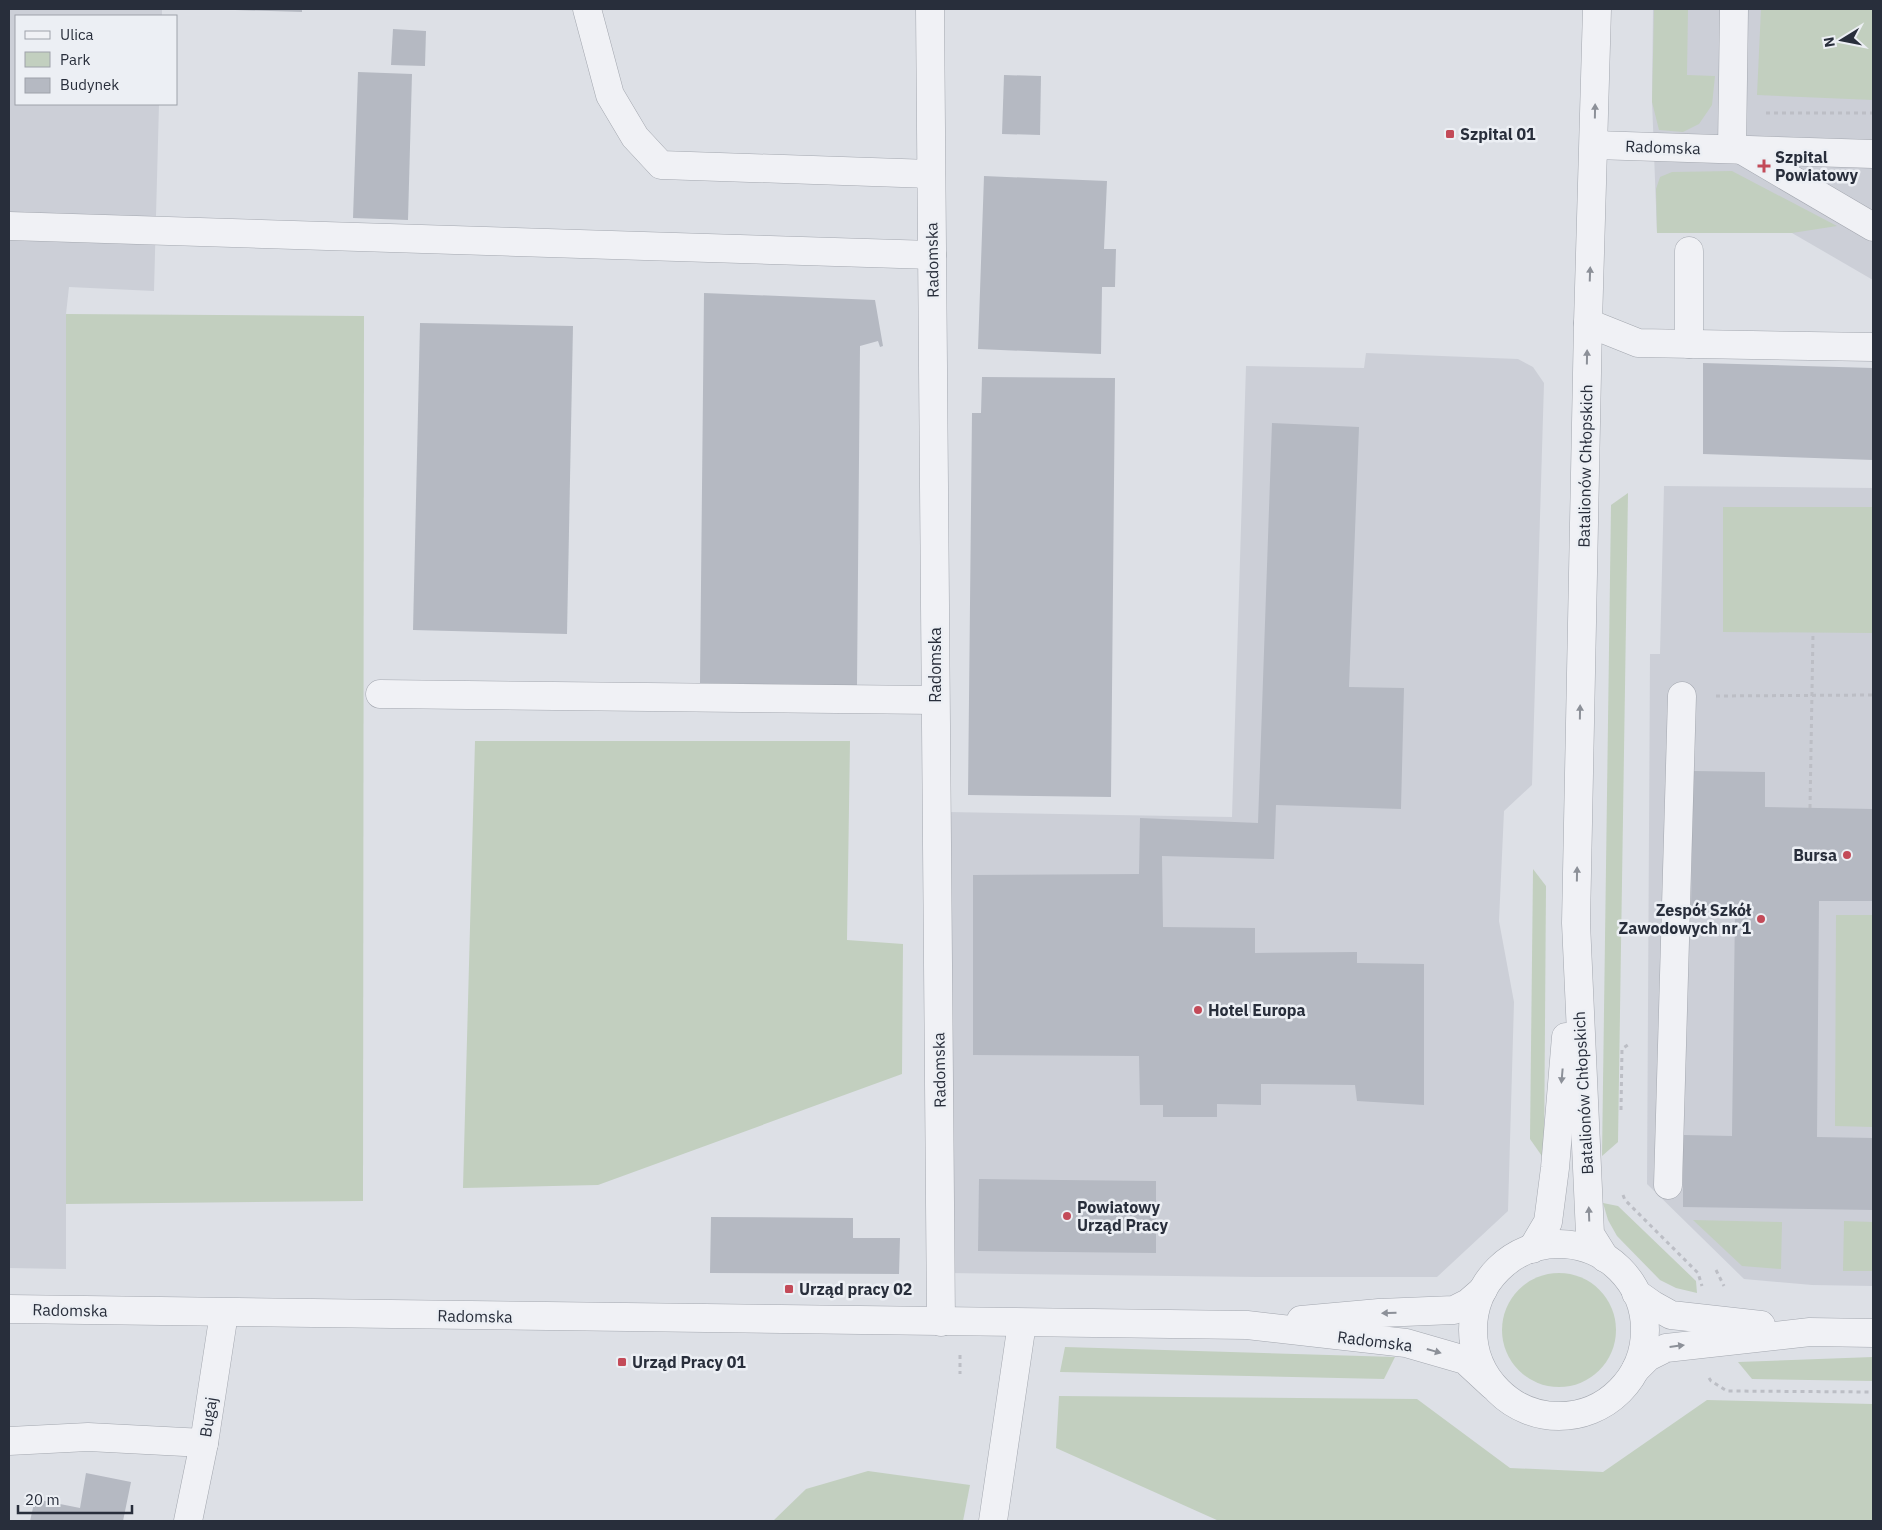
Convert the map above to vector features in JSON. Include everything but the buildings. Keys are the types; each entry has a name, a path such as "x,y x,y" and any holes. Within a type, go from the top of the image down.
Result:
{"street":[{"path":"587,9 610,95 635,137 661,165 931,174"},
{"name":"Radomska","path":"930,9 942,1322"},
{"name":"Batalionów Chłopskich","path":"1598,9 1588,322 1576,923 1590,1234 1605,1258"},
{"path":"1734,9 1732,113 1737,150 1765,163 1873,227"},
{"name":"Radomska","path":"1595,145 1641,148 1873,154"},
{"path":"9,226 932,255"},
{"path":"1688,344 1689,251"},
{"path":"1588,322 1638,343 1873,347"},
{"path":"380,694 936,700"},
{"path":"1668,1185 1682,696"},
{"name":"Batalionów Chłopskich","path":"1532,1249 1548,1222 1555,1168 1576,923"},
{"path":"1636,1369 1644,1346 1644,1315 1636,1293 1624,1273 1605,1258 1584,1248 1569,1245 1553,1244 1532,1249 1512,1258 1495,1272 1483,1290 1475,1310 1473,1339 1480,1363 1492,1385 1510,1401 1532,1413 1556,1417 1580,1414 1603,1405 1622,1389 1636,1369 1648,1357 1666,1348 1810,1332 1873,1333"},
{"name":"Radomska","path":"9,1309 1247,1325 1379,1313 1454,1310 1468,1304 1483,1290"},
{"path":"1636,1293 1671,1315 1729,1322 1748,1322 1810,1332"},
{"name":"Bugaj","path":"188,1521 204,1443 224,1313"},
{"path":"993,1521 1022,1323"},
{"name":"Radomska","path":"1247,1325 1406,1343 1465,1360 1492,1385"},
{"path":"9,1441 88,1437 204,1443"}],"path":[{"path":"1732,113 1873,113"},
{"path":"1810,808 1813,633"},
{"path":"1682,696 1873,695"},
{"path":"1716,1270 1725,1287"},
{"path":"960,1348 960,1374"},
{"path":"1708,1375 1711,1381 1727,1391 1873,1392"}],"shaded area":[{"path":"9,9 162,9 162,15 15,15 15,105 159,105 154,291 69,287 66,314 66,1269 9,1268"},
{"name":"Szpital Powiatowy","path":"1653,9 1873,9 1873,280 1792,233 1657,233 1652,100"},
{"path":"1366,353 1518,359 1533,367 1544,383 1532,785 1504,811 1499,921 1514,1002 1508,1211 1437,1277 948,1273 948,812 1232,817 1246,366 1364,368"},
{"name":"Zespół Szkół Zawodowych nr 1","path":"1664,486 1873,488 1873,1286 1812,1285 1744,1279 1647,1184 1650,654 1660,654"}],"green space":[{"path":"1654,9 1688,9 1687,75 1715,76 1712,105 1699,124 1683,132 1659,130 1652,102"},
{"path":"1761,9 1873,9 1873,100 1757,95"},
{"path":"1732,171 1837,226 1792,233 1657,233 1656,189 1660,177 1672,172"},
{"path":"66,314 364,316 363,1201 66,1204"},
{"path":"1628,493 1618,1142 1602,1156 1611,505"},
{"path":"1723,507 1873,507 1873,633 1723,632"},
{"path":"475,741 850,741 847,940 903,944 902,1074 598,1185 463,1188"},
{"path":"1533,869 1546,886 1544,1159 1530,1139"},
{"path":"1836,915 1873,915 1873,1127 1835,1126"},
{"path":"1603,1203 1618,1206 1696,1281 1697,1293 1676,1288 1660,1280 1617,1236 1608,1220"},
{"path":"1693,1220 1782,1222 1781,1269 1742,1266"},
{"path":"1844,1221 1873,1222 1873,1271 1843,1271"},
{"path":"1559,1273 1581,1277 1600,1289 1612,1308 1616,1330 1612,1352 1600,1371 1581,1383 1559,1387 1537,1383 1518,1371 1506,1352 1502,1330 1506,1308 1518,1289 1537,1277"},
{"path":"1065,1347 1395,1357 1384,1379 1060,1372"},
{"path":"1873,1357 1873,1381 1752,1379 1738,1362"},
{"path":"1059,1396 1417,1399 1510,1468 1603,1472 1707,1400 1873,1404 1873,1521 1219,1521 1056,1448"},
{"path":"868,1471 970,1485 963,1521 773,1521 806,1489"}],"place":[{"name":"Szpital 01","path":"1450,134"},
{"name":"Szpital Powiatowy","path":"1764,166"},
{"name":"Bursa","path":"1847,855"},
{"name":"Zespół Szkół Zawodowych nr 1","path":"1761,919"},
{"name":"Hotel Europa","path":"1198,1010"},
{"name":"Powiatowy Urząd Pracy","path":"1067,1216"},
{"name":"Urząd pracy 02","path":"789,1289"},
{"name":"Urząd Pracy 01","path":"622,1362"}]}
